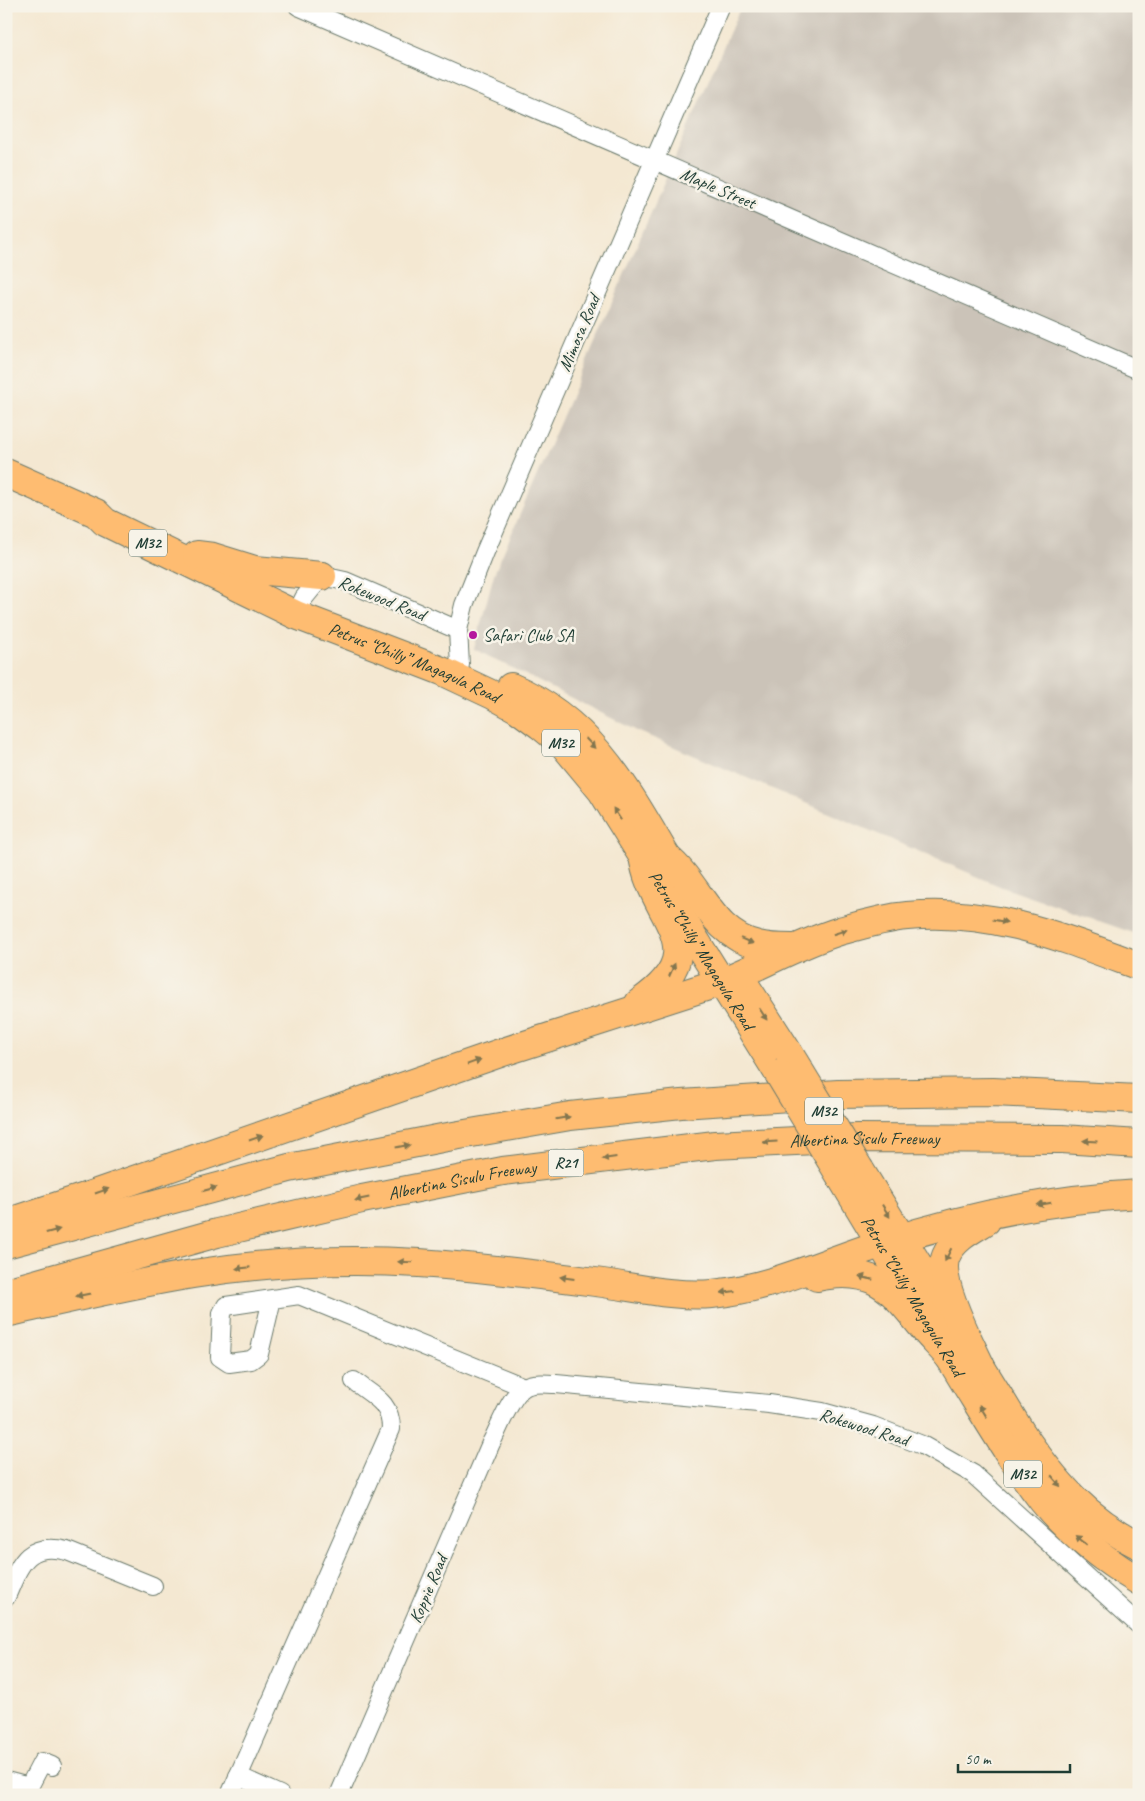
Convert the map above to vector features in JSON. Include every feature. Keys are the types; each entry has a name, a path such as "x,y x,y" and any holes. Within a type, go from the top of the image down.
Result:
{"main road":[{"name":"Petrus “Chilly” Magagula Road","path":"6,473 96,513 106,522 300,607 493,695 518,709 563,744 655,856 892,1241 981,1367 1044,1466 1062,1489 1097,1518 1139,1545"},
{"name":"Petrus “Chilly” Magagula Road","path":"96,513 108,513 300,607 460,665 524,692 563,717 582,734 608,763 623,784 655,856"},
{"path":"197,555 213,557 255,570 322,576"},
{"path":"624,1013 661,986 673,969 677,953 674,932 644,867 655,856 679,867 708,910 732,934 758,945 794,948"},
{"path":"6,1223 85,1198 500,1053 730,978 794,948 839,931 886,919 932,914 965,915 1002,920 1038,930 1139,966"},
{"path":"6,1244 289,1168 442,1138 570,1116 681,1104 838,1094 993,1092 1139,1099"},
{"name":"Albertina Sisulu Freeway","path":"6,1292 217,1233 362,1199 503,1171 715,1145 856,1138 1062,1139 1139,1144"},
{"path":"6,1313 74,1297 191,1274 243,1267 315,1262 379,1261 487,1268 660,1292 710,1294 742,1290 776,1282 892,1241 969,1218 1040,1204 1091,1197 1139,1194"},
{"path":"981,1367 948,1290 944,1264 947,1254 954,1244 998,1213"},
{"name":"Petrus “Chilly” Magagula Road","path":"892,1241 950,1358 1020,1470 1044,1503 1074,1534 1120,1570 1139,1581"},
{"path":"776,1282 794,1282 834,1274 863,1276 876,1280 897,1295 950,1358"}],"street":[{"name":"Maple Street","path":"298,6 1139,370"},
{"name":"Mimosa Road","path":"460,665 458,630 464,605 485,552 721,6"},
{"name":"Rokewood Road","path":"300,607 322,576 345,581 458,630"},
{"path":"272,1299 299,1295 524,1387"},
{"path":"230,1795 391,1430 391,1419 383,1403 354,1382"},
{"name":"Rokewood Road","path":"524,1387 556,1384 769,1404 822,1412 873,1426 922,1445 973,1474 1139,1626"},
{"name":"Koppie Road","path":"339,1795 491,1443 512,1400 524,1387"},
{"path":"6,1597 22,1563 28,1555 43,1548 67,1551 153,1586"},
{"path":"6,1781 25,1787 29,1786 42,1762 52,1766"},
{"path":"238,1776 280,1795"}],"shaded area":[{"path":"741,6 1139,6 1139,935 1002,887 637,731 474,649 494,574"}],"place":[{"name":"Safari Club SA","path":"473,635"}]}
